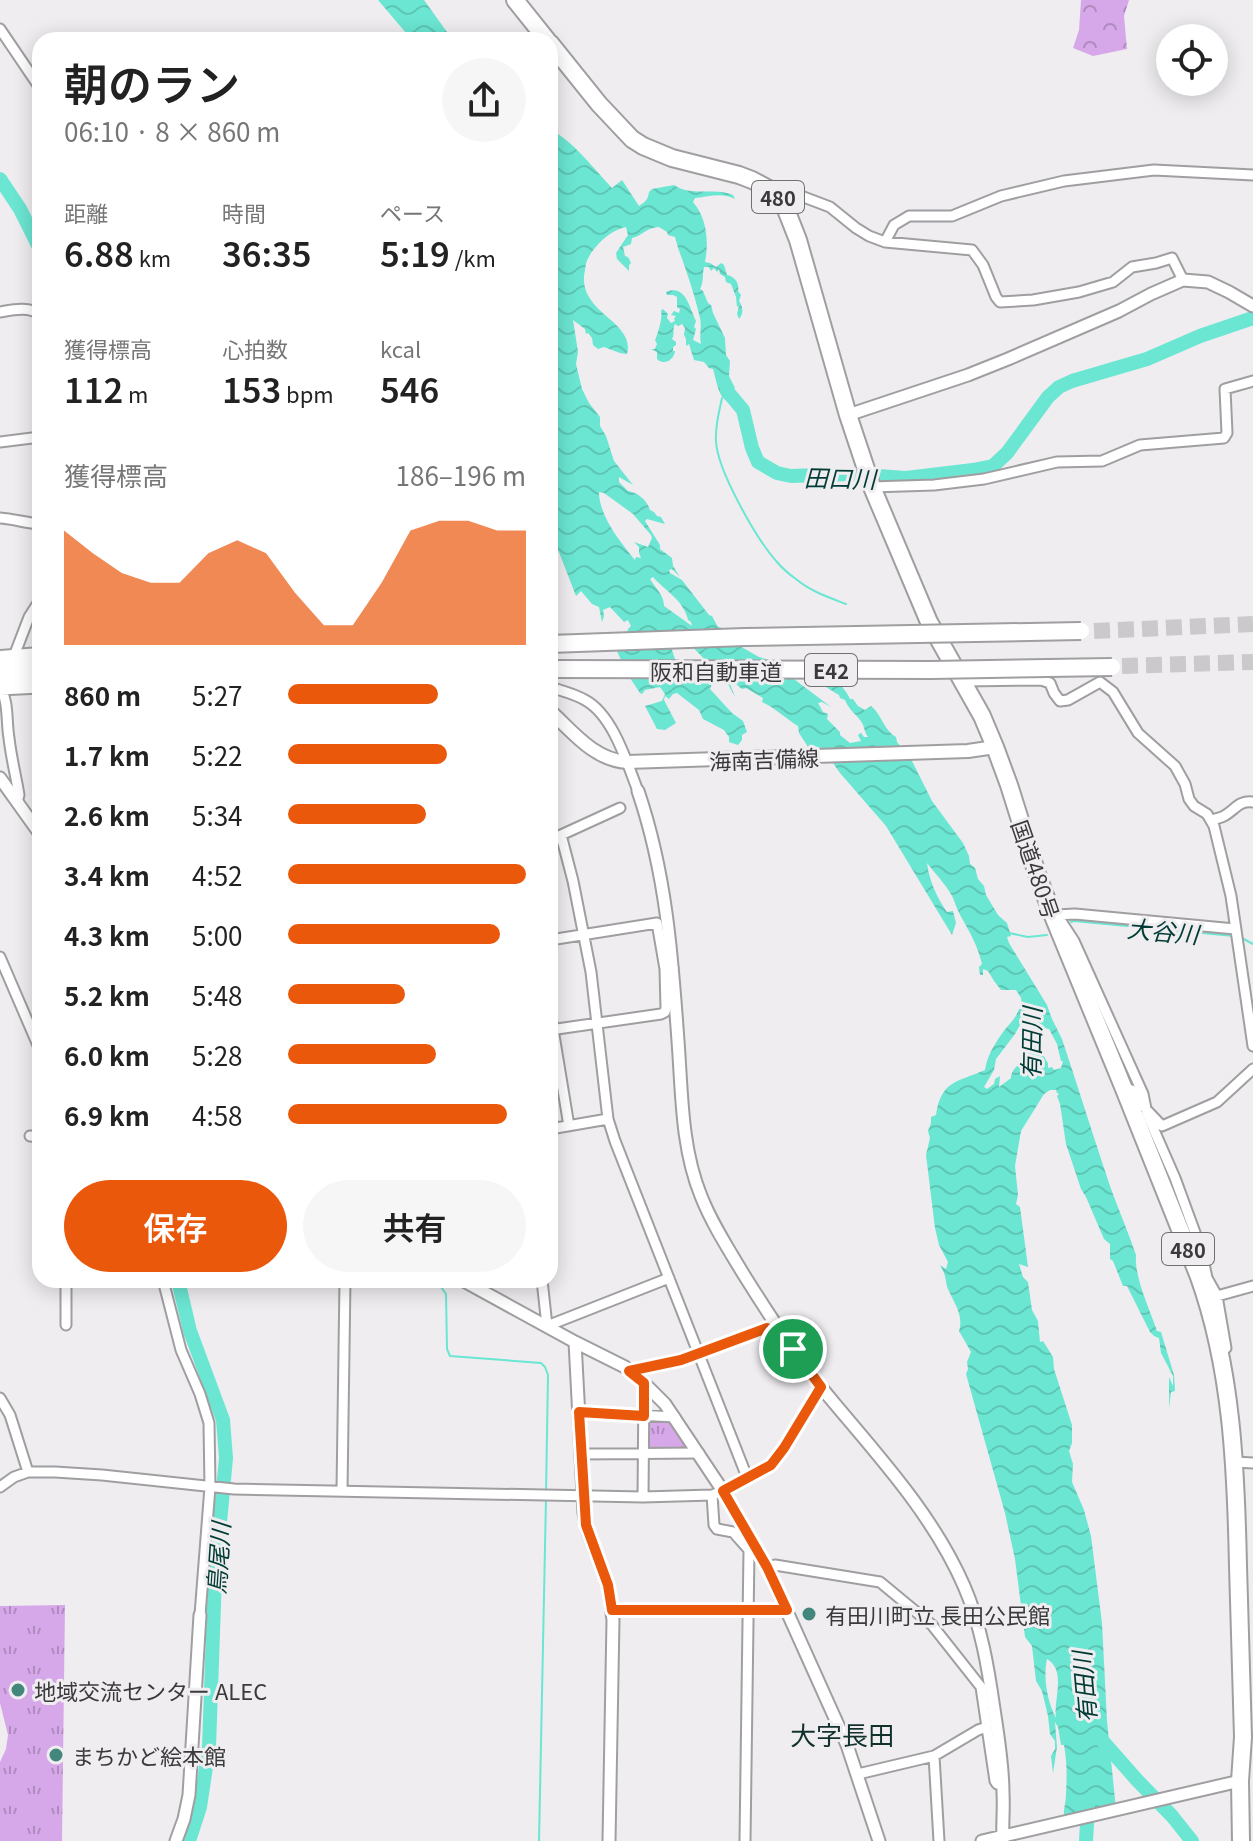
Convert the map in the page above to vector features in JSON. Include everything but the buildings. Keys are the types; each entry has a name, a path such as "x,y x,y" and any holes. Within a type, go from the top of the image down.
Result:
{"highway":[{"name":"480","path":"515,0 541,32"},
{"name":"480","path":"558,53 632,139 672,158 739,175 771,190"},
{"name":"国道480号","path":"771,190 785,207 798,240 848,415 870,479 929,622 982,716 995,747 1037,874 1203,1277 1222,1364 1235,1462 1243,1737 1241,1841"},
{"name":"阪和自動車道","path":"558,644 1088,631"},
{"path":"0,668 32,666"},
{"name":"阪和自動車道","path":"558,669 931,670 1117,666"},
{"path":"0,687 32,680"}],"main road":[{"path":"0,657 32,655"},
{"name":"海南吉備線","path":"558,718 597,753 611,760 631,762 968,751 995,747"}],"street":[{"path":"0,29 32,76"},
{"path":"885,242 894,225 909,216 952,216 1001,196 1064,181 1154,170 1253,175"},
{"path":"771,190 780,188 830,207 856,228 885,242 972,250 983,265 1000,302 1079,292 1113,282 1132,267 1172,258 1183,280"},
{"path":"848,415 997,364 1105,318 1183,280 1218,286 1253,306"},
{"path":"0,312 32,310"},
{"path":"870,479 934,485 984,479 1057,462 1102,461 1140,445 1224,438 1227,433 1225,389 1253,381"},
{"path":"0,442 32,438"},
{"path":"0,518 32,524"},
{"path":"14,656 32,612"},
{"path":"963,681 1041,680 1050,683 1060,701 1068,700 1100,682 1113,692 1138,733 1175,766 1189,799 1207,814 1218,838 1231,896 1253,1046"},
{"path":"17,802 19,795 6,707 0,687 32,688"},
{"path":"558,690 583,699 595,708 613,732 631,762 650,827 666,909 688,1154 708,1213 774,1322 933,1529 965,1588 987,1665 1000,1751 1006,1837"},
{"path":"0,778 32,823"},
{"path":"1211,820 1229,813 1241,803 1248,800 1253,802"},
{"path":"558,838 620,808"},
{"path":"561,835 584,935 608,1119 747,1477"},
{"path":"1055,915 1075,914 1235,929"},
{"path":"1055,915 1074,941 1143,1094 1147,1114 1175,1178 1201,1249 1203,1277 1217,1296 1228,1356 1222,1364"},
{"path":"558,939 657,923 669,968 665,1012 558,1029"},
{"path":"0,957 32,1030"},
{"path":"558,1064 569,1126"},
{"path":"1124,1089 1132,1090 1162,1126 1217,1102 1253,1069"},
{"path":"558,1128 608,1119"},
{"path":"547,1326 669,1278"},
{"path":"1217,1296 1253,1286"},
{"path":"66,1288 66,1325"},
{"path":"164,1288 181,1350 209,1423 212,1487 188,1803 176,1841"},
{"path":"342,1490 345,1288"},
{"path":"477,1288 629,1371 675,1417 699,1453 718,1493 767,1567 847,1745 879,1841"},
{"path":"543,1288 547,1326"},
{"path":"629,1371 681,1360 767,1328 782,1349 793,1349"},
{"path":"575,1342 586,1525 608,1585 612,1610 609,1841"},
{"path":"643,1497 644,1383"},
{"path":"0,1487 28,1472 84,1473 234,1489 643,1497 718,1493 774,1462 821,1387"},
{"path":"0,1398 10,1415 28,1472"},
{"path":"579,1412 675,1417"},
{"path":"581,1454 699,1453"},
{"path":"1235,1462 1253,1463"},
{"path":"718,1493 714,1525 717,1529 733,1532 752,1547"},
{"path":"745,1841 748,1611 752,1547"},
{"path":"767,1567 775,1565 884,1584 932,1625 981,1687 995,1781 1003,1784"},
{"path":"612,1610 787,1610"},
{"path":"858,1774 934,1756 987,1727"},
{"path":"934,1756 939,1841"},
{"path":"982,1841 1241,1783"}],"green space":[{"path":"1081,0 1129,0 1124,16 1127,49 1093,56 1073,48 1079,30"},
{"path":"646,1418 673,1420 694,1451 646,1451"},
{"path":"65,1605 62,1841 0,1841 0,1762 8,1735 0,1703 0,1606"}],"water":[{"path":"378,0 424,0 447,32 405,32"},
{"path":"558,133 612,188 622,180 639,206 652,189 674,185 681,189 733,195 735,199 715,196 695,198 693,202 706,230 705,262 716,267 721,263 724,265 727,275 737,283 741,295 742,312 739,319 739,306 731,284 726,282 719,269 717,272 714,268 711,271 709,267 704,267 700,289 711,305 725,338 726,355 730,361 729,376 735,388 732,390 738,393 742,402 724,399 713,369 704,362 694,360 689,344 686,346 682,324 674,326 672,339 676,345 671,359 660,361 657,352 651,349 655,349 657,344 655,340 661,311 663,309 668,314 671,323 675,321 676,316 671,315 674,311 679,313 677,297 666,292 672,290 682,294 688,303 696,321 693,340 701,344 700,318 675,237 659,227 632,238 631,244 623,247 631,263 629,271 617,259 616,253 628,235 626,227 606,237 588,259 584,285 596,307 623,333 627,354 604,347 598,349 585,329 573,320 578,352 576,364 582,389 600,417 600,426 614,461 633,485 619,477 619,482 641,497 665,524 645,521 660,549 672,558 680,577 672,569 670,573 682,580 718,627 738,645 759,657 826,672 858,706 865,710 871,706 875,710 911,759 932,801 963,843 986,895 1007,923 1011,936 1007,937 1009,943 1047,1005 1062,1039 1136,1255 1143,1293 1157,1331 1161,1332 1174,1375 1175,1391 1171,1392 1169,1408 1169,1377 1173,1386 1173,1376 1161,1353 1159,1338 1150,1332 1110,1259 1110,1244 1104,1239 1081,1189 1066,1144 1059,1094 1057,1090 1050,1090 1044,1094 1021,1131 1015,1166 1016,1204 1020,1207 1028,1267 1019,1264 1028,1282 1040,1342 1043,1341 1053,1357 1072,1425 1069,1451 1073,1464 1072,1482 1091,1536 1102,1623 1116,1809 1065,1821 1067,1776 1064,1745 1061,1745 1055,1722 1057,1747 1053,1773 1051,1756 1055,1741 1050,1734 1042,1691 1036,1681 1032,1646 1025,1637 1015,1559 1005,1513 966,1374 971,1352 959,1331 959,1314 940,1265 946,1269 948,1262 935,1228 926,1155 931,1117 936,1115 942,1095 952,1084 985,1070 997,1041 1019,1009 1023,1009 1021,998 1016,990 1001,990 988,971 983,969 983,975 980,975 979,967 982,964 979,953 945,885 927,863 940,901 947,912 953,911 956,923 952,935 886,826 833,763 812,753 798,726 762,702 763,698 746,688 742,689 731,680 735,697 728,684 713,681 710,689 743,721 747,732 742,735 738,745 729,742 724,730 703,719 699,710 677,693 669,699 665,696 664,700 676,723 665,730 657,729 645,706 662,701 665,694 660,687 640,693 615,647 627,635 631,626 628,620 624,622 610,607 603,610 602,622 599,607 592,604 581,591 576,596 558,550","holes":["599,492 633,514 651,535 648,547 634,542 639,547 641,558 636,557 635,560 617,537 607,520","653,577 678,601 692,626 664,606 661,595 650,579","659,632 674,636 699,653 709,665 704,675 694,679 676,662 671,647","802,675 839,695 862,722 868,737 861,733 858,735 861,741 850,743 827,719 828,714 818,703 831,707 790,676","1026,1014 1030,1030 1025,1058 1011,1078 999,1087 1000,1076 987,1089 984,1087 994,1070 996,1059","1045,1028 1049,1029 1057,1044 1063,1061 1061,1068 1048,1068 1041,1047","1047,1659 1053,1664 1058,1678 1056,1718 1048,1697"]}],"waterway":[{"name":"鳥尾川","path":"0,179 32,233"},
{"name":"田口川","path":"727,391 743,410 758,462 777,473 791,476 850,474 906,478 973,470 993,466 1007,453 1048,397 1059,387 1147,359 1253,318"},
{"path":"722,398 716,430 718,454 749,522 788,573 813,590 846,604"},
{"name":"大谷川","path":"1071,922 1234,936"},
{"name":"大谷川","path":"1009,933 1028,937 1047,935"},
{"name":"大谷川","path":"1240,937 1253,944"},
{"name":"鳥尾川","path":"180,1288 190,1331 223,1420 226,1458 215,1576 209,1747 200,1807 189,1841"},
{"path":"442,1288 446,1294 447,1349 450,1356 541,1363 545,1367 548,1375 546,1492"},
{"path":"539,1841 546,1498"},
{"path":"1099,1737 1192,1841"},
{"name":"有田川","path":"1086,1841 1088,1806"}],"tunnel":[{"path":"1094,631 1253,624"},
{"path":"1122,666 1253,662"}],"place":[{"name":"有田川町立 長田公民館","path":"809,1614"},
{"name":"地域交流センター ALEC","path":"18,1690"},
{"name":"まちかど絵本館","path":"56,1755"}],"district":[{"name":"大字長田","path":"842,1733"}],"route":[{"path":"767,1328 782,1349 793,1349 821,1387 771,1465 723,1491 767,1567 787,1610 612,1610 608,1585 584,1513 579,1412 644,1416 644,1383 629,1371 681,1360 767,1328"}]}
